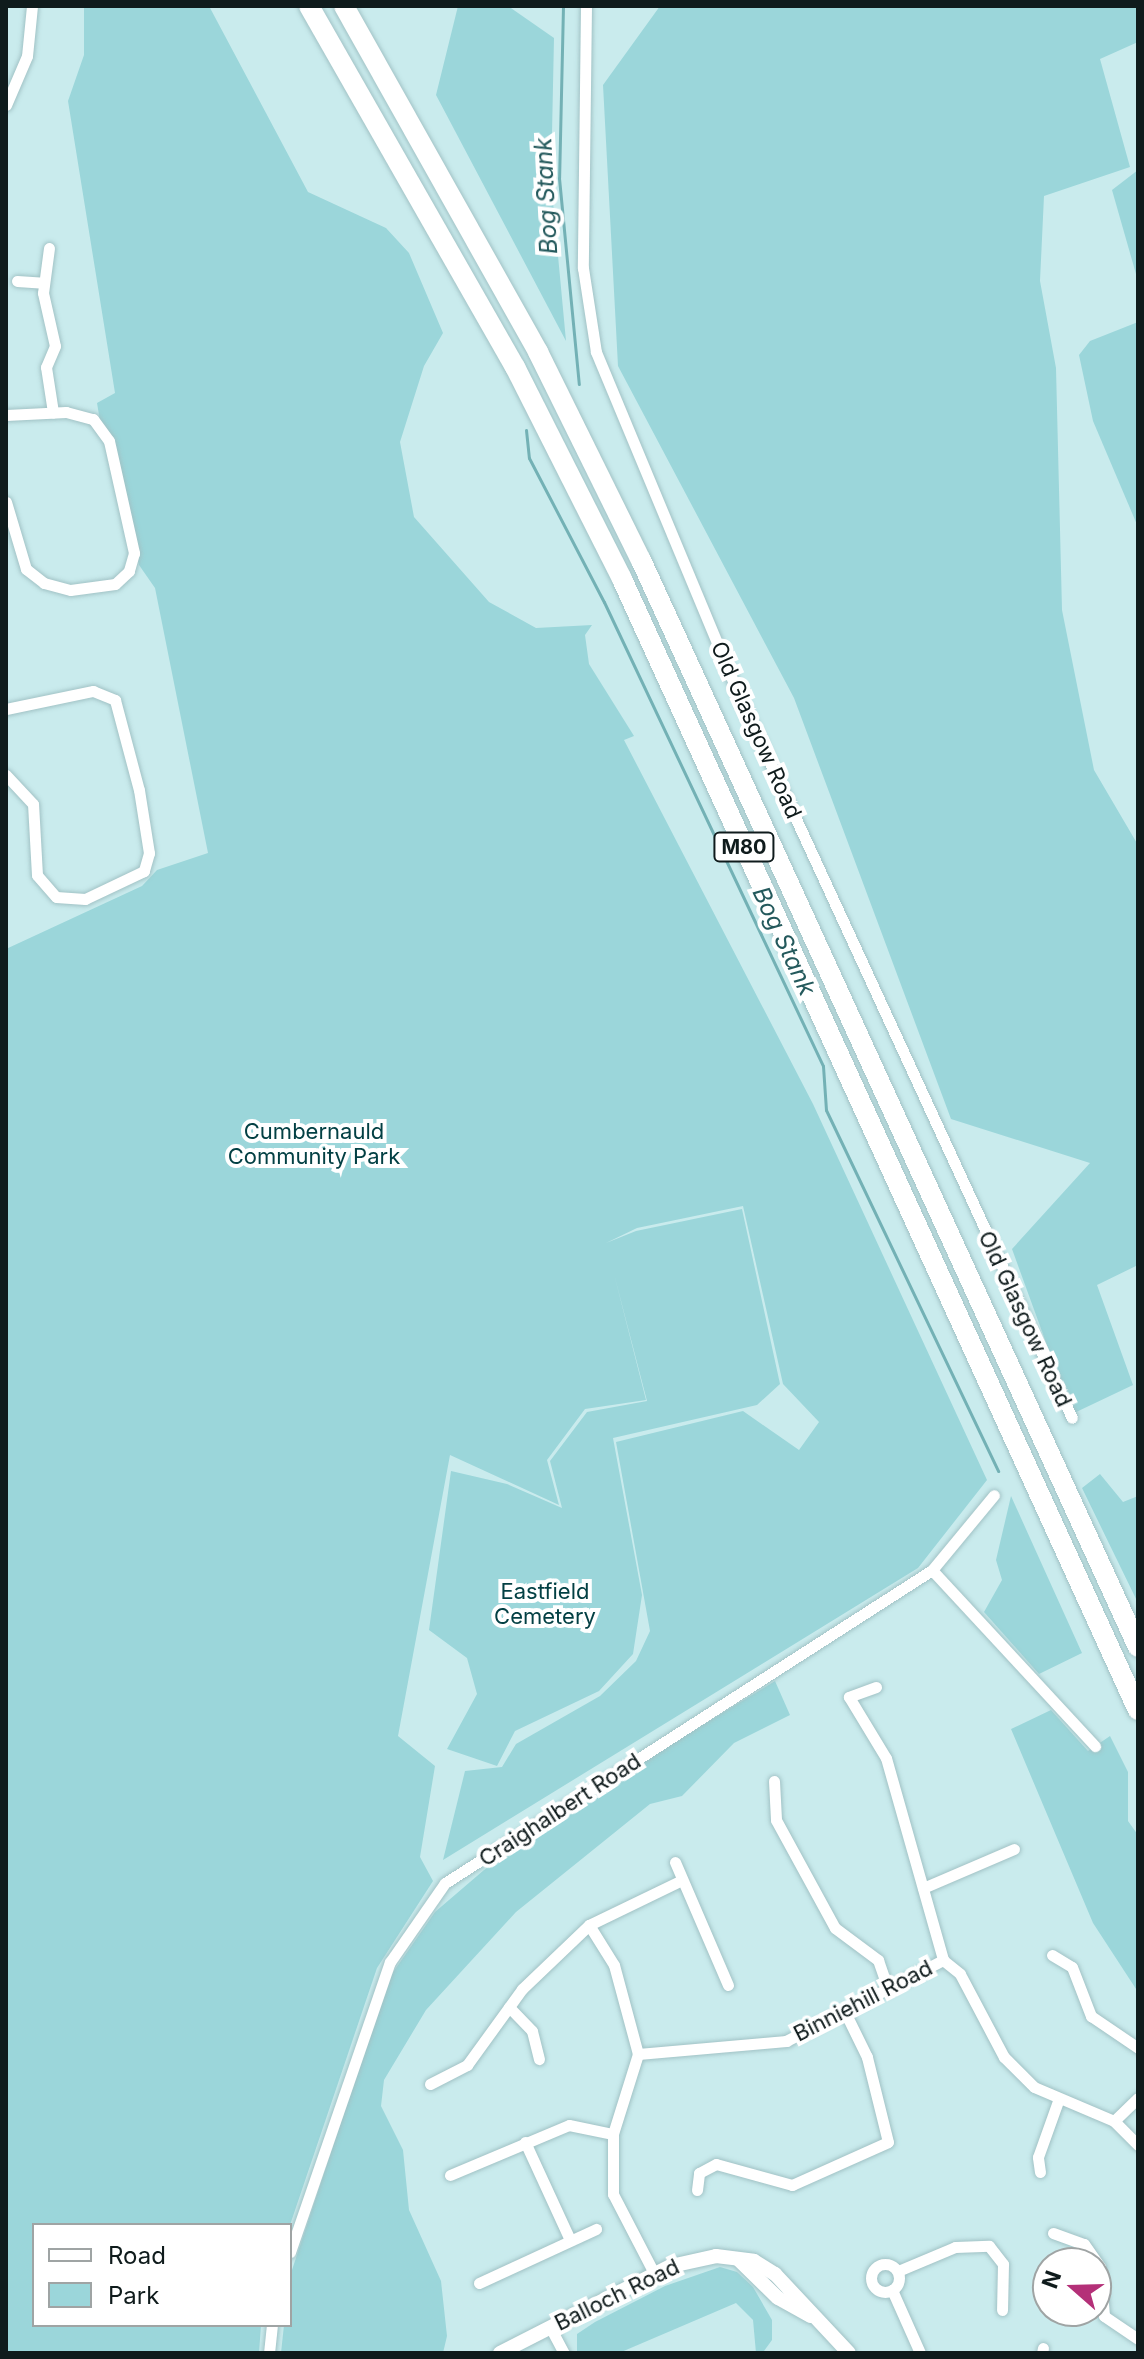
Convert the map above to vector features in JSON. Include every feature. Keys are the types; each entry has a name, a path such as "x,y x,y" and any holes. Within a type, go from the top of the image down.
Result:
{"highway":[{"name":"M80","path":"309,6 515,367 622,579 1138,1710"},
{"name":"M80","path":"344,6 538,352 641,560 1138,1647"}],"street":[{"path":"6,105 27,56 32,6"},
{"name":"Old Glasgow Road","path":"586,6 583,268 596,352 737,691 1072,1418"},
{"path":"49,248 43,283 55,346 46,367 53,412"},
{"path":"17,281 43,283"},
{"path":"6,415 53,412 93,419 109,441 134,553 129,571 115,584 70,590 44,583 26,569 6,502"},
{"path":"6,709 93,691 115,700 139,790 149,853 144,871 85,899 56,897 37,875 33,804 6,775"},
{"name":"Craighalbert Road","path":"292,2246 385,1974 445,1883 932,1570 994,1495"},
{"path":"932,1570 1095,1746"},
{"name":"Binniehill Road","path":"876,1687 849,1697 886,1758 943,1960 960,1974 1004,2057 1058,2101 1114,2121 1138,2145"},
{"path":"774,1781 776,1820 835,1928 878,1960 888,1989"},
{"path":"923,1888 1014,1849"},
{"path":"675,1862 728,1985"},
{"path":"430,2084 467,2065 509,2007 589,1925 682,1880"},
{"path":"589,1925 614,1965 638,2054 613,2134 613,2194 654,2273"},
{"path":"1052,1955 1072,1967 1091,2016 1138,2048"},
{"name":"Binniehill Road","path":"638,2054 786,2041 943,1960"},
{"path":"509,2007 532,2031 539,2059"},
{"path":"697,2190 699,2173 716,2164 792,2185 888,2142 867,2057 845,2012"},
{"path":"1114,2121 1138,2098"},
{"path":"1040,2172 1038,2157 1058,2101"},
{"path":"450,2175 569,2125 613,2134"},
{"path":"525,2142 570,2240"},
{"path":"479,2283 596,2229"},
{"path":"1053,2233 1084,2244 1100,2267 1104,2316 1138,2339"},
{"path":"892,2290 875,2287 871,2276 883,2264 898,2271 955,2247 989,2246 1003,2264 1002,2310"},
{"name":"Balloch Road","path":"500,2353 654,2273 701,2257 738,2259 778,2298 821,2321 849,2353"},
{"path":"898,2271 892,2290 920,2353"},
{"path":"269,2353 272,2327"},
{"path":"550,2327 564,2353"}],"green space":[{"name":"Cumbernauld Community Park","path":"84,6 209,6 308,192 386,228 409,253 443,333 424,366 400,442 414,517 489,602 536,628 592,625 585,635 589,664 634,736 624,740 813,1104 987,1480 918,1568 443,1860 465,1771 502,1767 516,1744 600,1696 636,1661 650,1631 616,1442 743,1411 799,1450 819,1422 783,1384 743,1206 637,1228 606,1243 636,1231 742,1209 780,1384 757,1405 613,1438 642,1595 633,1654 599,1691 515,1731 497,1766 447,1749 477,1694 467,1658 429,1630 451,1471 507,1484 562,1508 550,1461 587,1412 647,1401 614,1274 646,1400 585,1409 547,1460 559,1505 450,1455 398,1736 435,1766 420,1857 433,1881 377,1968 291,2223 32,2223 32,2327 261,2327 259,2353 6,2353 6,949 142,886 157,870 208,853 155,588 139,565 113,437 100,421 97,403 115,393 68,101 84,55"},
{"path":"458,6 508,6 554,38 551,181 566,341 436,95"},
{"path":"660,6 1138,6 1138,42 1100,59 1130,167 1044,196 1040,281 1056,368 1062,610 1094,770 1138,845 1138,1265 1097,1285 1133,1385 1072,1414 1012,1249 1090,1163 951,1119 794,698 618,366 603,85"},
{"path":"1138,170 1138,281 1112,190"},
{"path":"1138,322 1138,527 1093,421 1079,355 1090,341"},
{"path":"1100,1474 1123,1502 1138,1496 1138,1603 1082,1488"},
{"path":"1011,1496 1082,1653 1039,1674 984,1612 1002,1580 996,1560"},
{"path":"775,1681 790,1715 734,1743 682,1796 650,1804 516,1912 426,2010 384,2080 381,2106 403,2150 409,2210 441,2281 447,2336 443,2353 281,2353 284,2327 292,2327 292,2270 389,1978 435,1912 484,1870 653,1755"},
{"path":"1051,1710 1088,1751 1110,1736 1128,1772 1128,1821 1138,1835 1138,1992 1093,1923 1011,1729"},
{"path":"720,2267 737,2272 753,2287 772,2320 772,2340 764,2351 756,2353 753,2320 736,2303 619,2353 577,2353 577,2334 595,2322 665,2286"}],"waterway":[{"name":"Bog Stank","path":"563,6 559,178 579,384"},
{"name":"Bog Stank","path":"526,430 529,458 604,602 823,1066 826,1110 998,1471"}],"park label":[{"name":"Eastfield Cemetery","path":"545,1604"}]}
